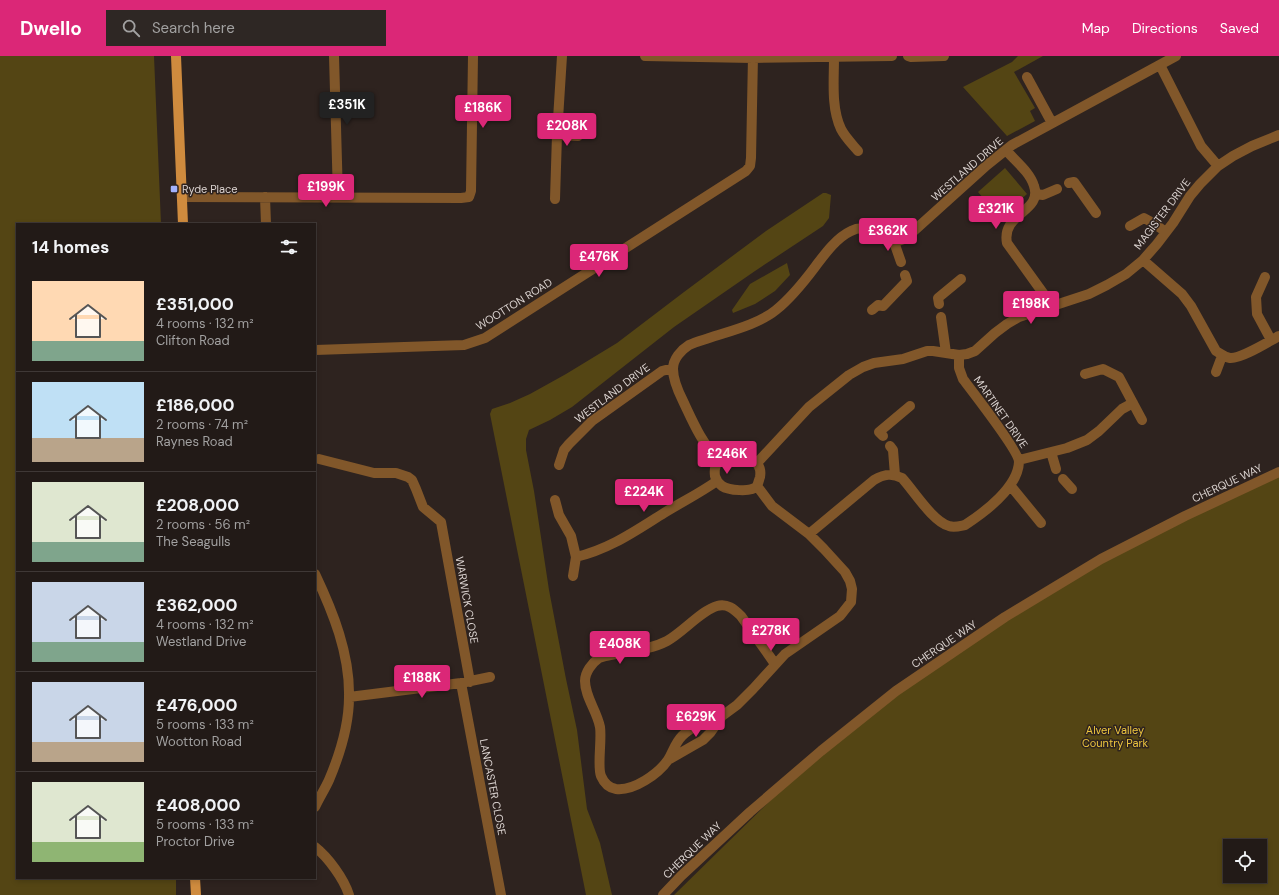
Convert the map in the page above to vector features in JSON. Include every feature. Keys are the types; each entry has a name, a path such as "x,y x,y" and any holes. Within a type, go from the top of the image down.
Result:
{"main road":[{"path":"176,56 183,223"},
{"path":"195,879 196,895"}],"street":[{"path":"334,56 338,197"},
{"path":"182,197 469,197 471,191 473,56"},
{"path":"555,199 562,56"},
{"path":"645,56 834,58 892,56"},
{"path":"908,56 944,56"},
{"name":"WESTLAND DRIVE","path":"894,242 901,242 906,238 987,165 1022,139 1176,56"},
{"name":"WOOTTON ROAD","path":"316,350 464,345 485,338 746,170 750,166 752,158 753,57"},
{"path":"834,58 836,115 841,130 858,151"},
{"path":"1160,65 1201,146 1218,166"},
{"path":"1027,77 1052,123"},
{"path":"557,135 578,136"},
{"name":"MAGISTER DRIVE","path":"757,463 809,407 863,367 874,363 903,359 933,350 959,355 966,354 975,350 1001,328 1019,317 1089,294 1126,274 1157,244 1190,196 1218,166 1232,156 1279,135"},
{"path":"1006,150 1027,174 1034,186 1036,194 1026,210 1012,221 1007,230 1007,243 1043,293 1048,307"},
{"path":"1069,183 1074,182 1096,213"},
{"path":"1036,194 1043,195 1057,188"},
{"path":"265,197 266,223"},
{"path":"1130,226 1144,218 1166,232"},
{"path":"719,460 709,451 677,387 673,368 676,358 682,351 690,345 760,320 774,312 788,301 827,252 851,230 866,228 889,241 894,242 901,262"},
{"path":"1142,260 1182,294 1191,306 1216,351 1222,356 1230,358 1239,357 1275,338 1257,314 1256,297 1265,277"},
{"path":"872,310 878,305 883,306 907,281 905,276"},
{"path":"939,304 938,298 961,280"},
{"path":"941,317 946,353"},
{"name":"MARTINET DRIVE","path":"895,475 902,478 908,484 934,516 949,526 958,527 965,525 998,498 1010,485 1017,473 1019,460 1009,441 963,379 959,368 959,355"},
{"path":"1216,372 1222,356"},
{"name":"WESTLAND DRIVE","path":"559,464 564,450 592,421 662,371 673,368"},
{"path":"1085,374 1103,369 1119,377 1142,420"},
{"path":"1019,460 1051,452 1086,440 1099,432 1122,409 1133,403"},
{"path":"882,436 879,432 910,406"},
{"path":"809,534 874,480 887,474 895,475 893,450 890,446"},
{"path":"1051,452 1054,468 1056,469"},
{"path":"734,453 747,456 757,463 760,473 757,486 750,490 735,490 723,487 717,481 715,476 715,470 719,460 722,456 727,454 734,453"},
{"name":"WARWICK CLOSE","path":"319,459 374,473 396,472 408,477 412,480 423,507 441,522 465,683"},
{"name":"CHERQUE WAY","path":"663,895 681,876 750,812 821,751 896,691 1005,618 1101,559 1185,516 1279,472"},
{"path":"1063,479 1072,489"},
{"path":"576,557 590,554 637,531 717,481"},
{"path":"1010,485 1041,523"},
{"path":"757,486 772,506 809,534 845,572 852,589 851,602 840,616 785,654 753,690 737,705 722,716 691,729 676,744 668,760 659,770 646,780 636,785 618,789 612,788 604,782 600,774 600,727 597,715 586,691 585,680 587,671 599,658 659,645 678,634 709,610 716,606 723,605 729,606 741,616 775,664"},
{"path":"555,500 559,515 571,536 576,557 573,576"},
{"path":"316,576 330,607 343,647 348,675 349,697 345,729 339,752 329,780 316,805"},
{"path":"349,697 465,683 490,677"},
{"name":"LANCASTER CLOSE","path":"465,683 501,895"},
{"path":"668,760 703,740 722,716"},
{"path":"316,848 333,866 349,895"}],"green space":[{"path":"0,56 154,56 161,223 16,223 16,879 176,879 176,895 0,895"},
{"path":"1018,56 1043,56 1014,72 1035,108 1030,111 1035,121 1007,136 963,87 1012,62"},
{"path":"1005,168 1027,194 1000,218 978,192"},
{"path":"823,193 831,195 829,218 823,226 674,327 572,407 529,430 526,439 526,450 534,491 549,590 577,730 587,809 600,843 612,895 586,895 490,414 492,409 530,394 617,343 766,231"},
{"path":"787,263 790,275 775,291 755,304 733,313 732,310 750,284"},
{"name":"Alver Valley Country Park","path":"1279,470 1279,895 674,895 821,751 1005,617 1185,516"}],"place":[{"name":"Ryde Place","path":"174,189"}]}
